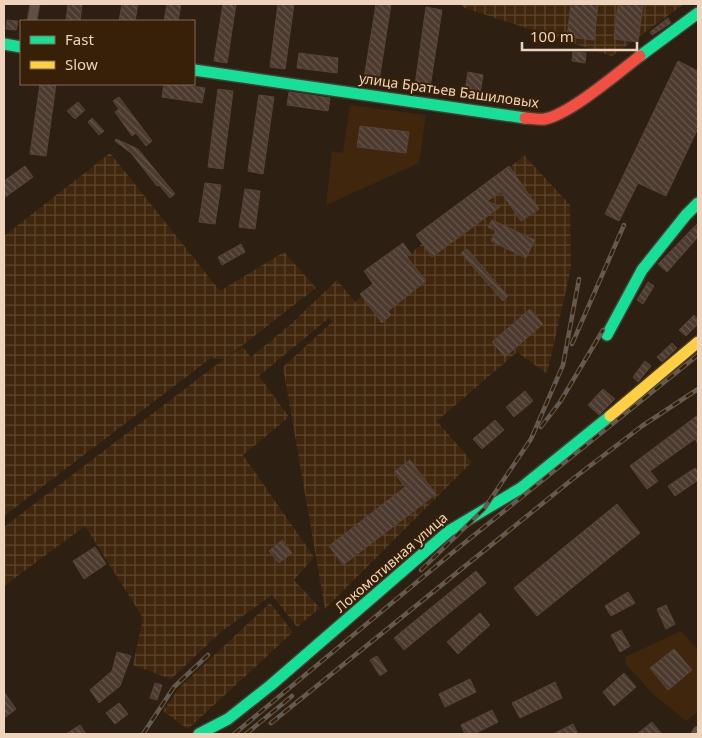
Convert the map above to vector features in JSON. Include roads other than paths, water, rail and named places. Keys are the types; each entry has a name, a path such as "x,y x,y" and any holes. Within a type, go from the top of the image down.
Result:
{"street":[{"path":"32,20 35,4"},
{"name":"улица Братьев Башиловых","path":"195,70 543,119 557,115 597,89 698,13"},
{"path":"4,44 20,47"},
{"path":"606,335 642,270 686,215 698,203"},
{"name":"Локомотивная улица","path":"200,734 228,719 271,685 450,531 521,488 578,443 698,342"}],"railway":[{"path":"572,344 624,225"},
{"path":"421,570 484,509 531,439 563,365 579,279"},
{"path":"541,427 560,402 603,330"},
{"path":"234,734 452,553 698,355"},
{"path":"271,723 574,478 642,426 698,389"},
{"path":"143,734 174,687 208,655"},
{"path":"246,734 292,696"}]}
